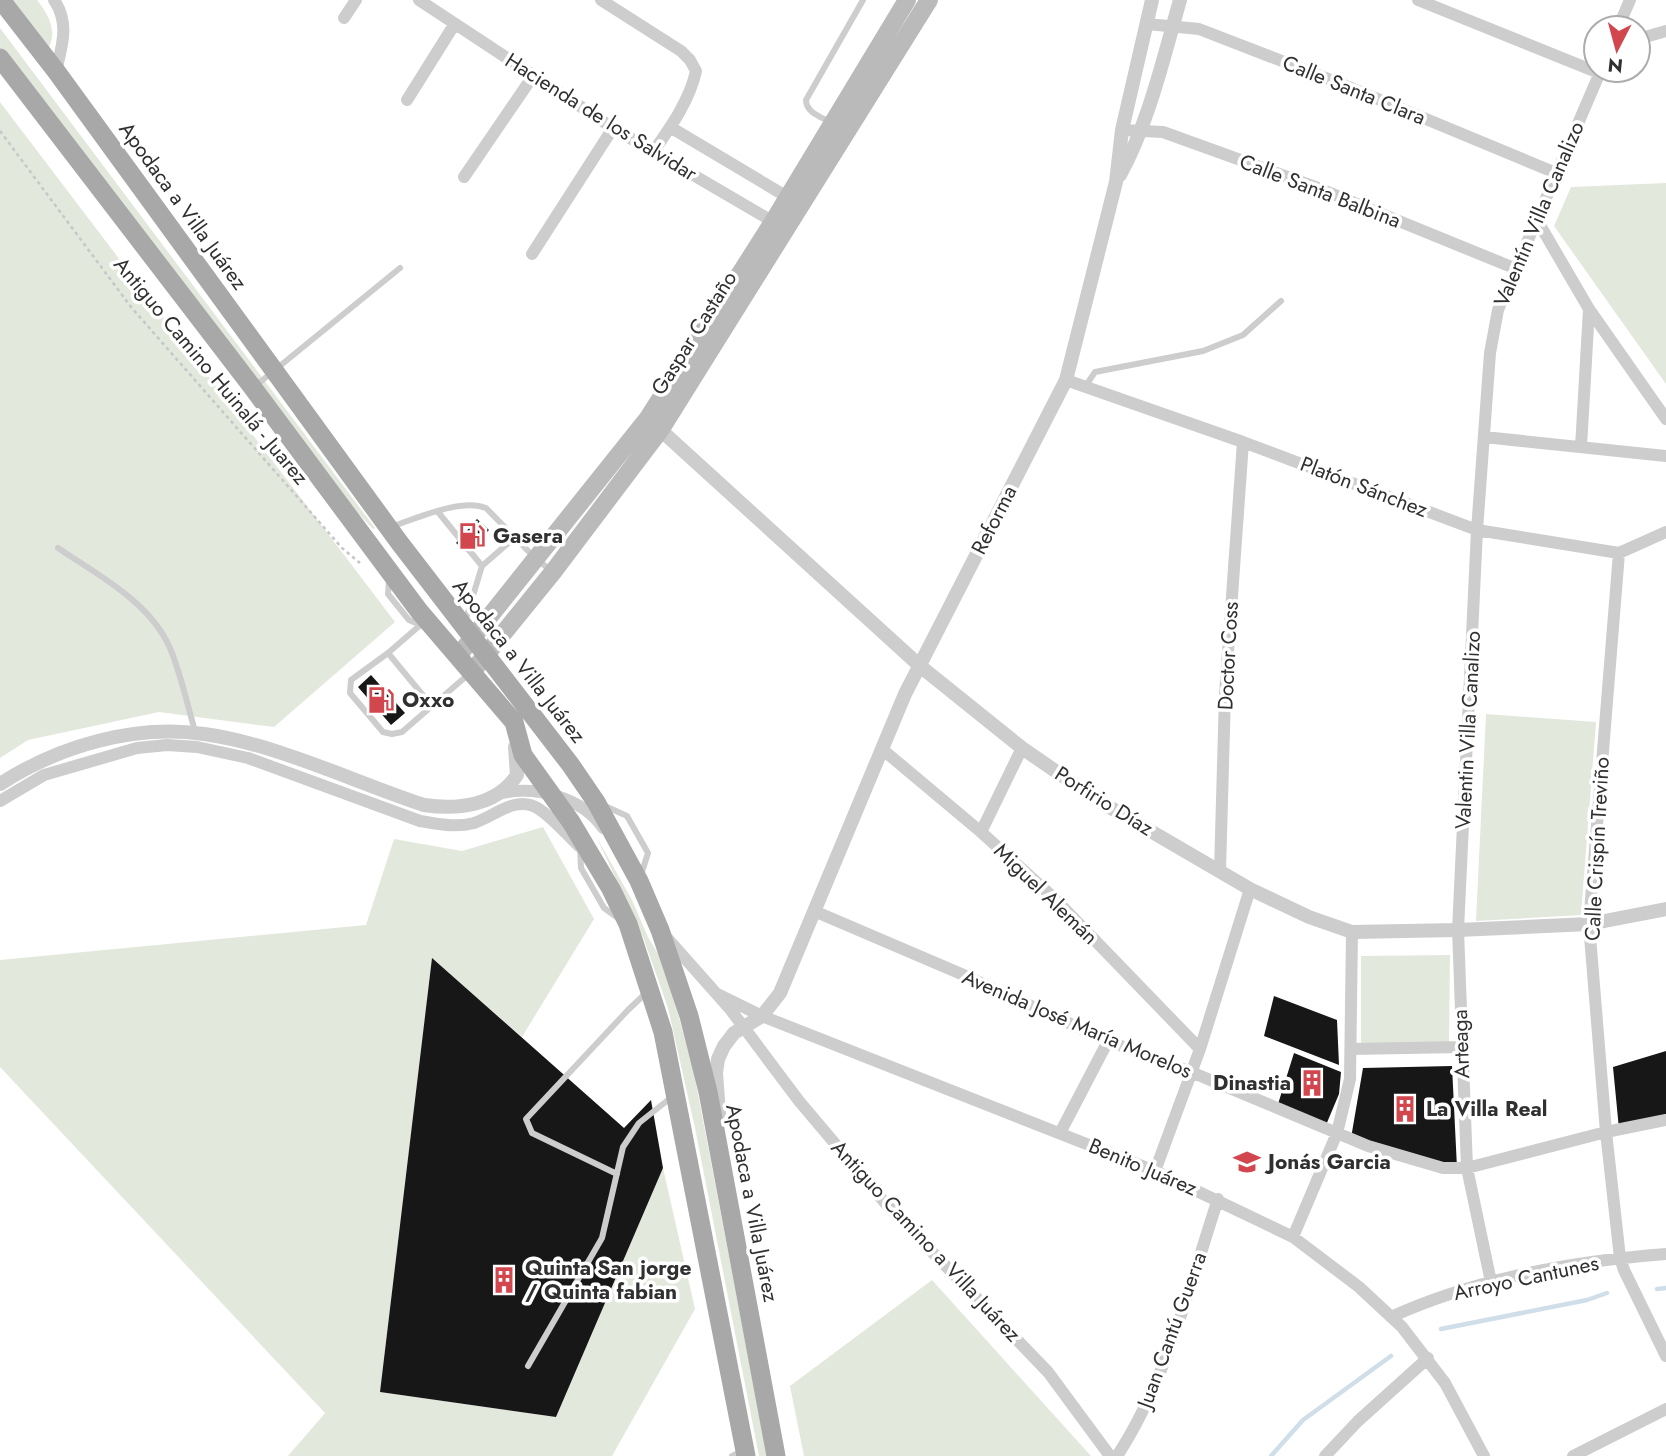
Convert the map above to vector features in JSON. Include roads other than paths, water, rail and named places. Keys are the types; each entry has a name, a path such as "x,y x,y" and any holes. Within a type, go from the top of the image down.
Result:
{"main road":[{"name":"Apodaca a Villa Juárez","path":"1,0 56,71 388,527 570,764 596,802 640,883 660,930 689,1016 708,1092 776,1456"},
{"name":"Gaspar Castaño","path":"840,127 907,0"},
{"name":"Gaspar Castaño","path":"472,672 553,572 654,423 840,127 929,0"},
{"name":"Apodaca a Villa Juárez","path":"0,58 389,568 427,625 458,656 511,718 523,755 553,795 628,924 663,1032 741,1454"},
{"path":"137,237 163,217"},
{"name":"Gaspar Castaño","path":"458,656 468,633 654,423"}],"street":[{"path":"54,0 64,30 56,71"},
{"path":"344,18 356,0"},
{"name":"Hacienda de los Salvidar","path":"419,0 613,128 780,226"},
{"path":"601,0 681,51 696,71 693,83 670,127 653,152"},
{"name":"Reforma","path":"760,1015 780,993 882,749 920,666 1066,380 1116,182 1122,130 1152,0"},
{"path":"1116,182 1140,131 1180,0"},
{"path":"1418,0 1582,65"},
{"name":"Calle Santa Clara","path":"1147,24 1199,29 1344,85 1556,173"},
{"path":"407,100 454,25"},
{"path":"464,177 533,76"},
{"name":"Valentín Villa Canalizo","path":"1478,530 1493,330 1497,310 1595,84"},
{"name":"Hacienda de los Salvidar","path":"670,127 794,201"},
{"path":"532,254 613,128"},
{"name":"Calle Santa Balbina","path":"1122,130 1163,132 1318,188 1514,268"},
{"path":"1537,220 1589,309 1666,419"},
{"path":"1581,447 1589,309"},
{"name":"Platón Sánchez","path":"1066,380 1243,442 1478,530 1619,553"},
{"name":"Porfirio Díaz","path":"654,423 920,666 1022,748 1098,801 1250,888 1309,917 1352,932 1458,930 1589,924 1666,909"},
{"path":"1484,437 1666,456"},
{"name":"Doctor Coss","path":"1220,871 1229,625 1243,442"},
{"name":"Valentin Villa Canalizo","path":"1458,930 1478,530"},
{"path":"1619,553 1666,532"},
{"name":"Calle Crispín Treviño","path":"1619,553 1589,924 1606,1132 1622,1264"},
{"path":"502,793 517,775 511,718"},
{"path":"0,784 43,760 89,744 132,734 169,731 195,733 243,742 424,805 444,808 463,806 502,793 527,790 553,795 585,809 600,824 640,883"},
{"path":"0,801 44,775 88,761 137,748 167,745 197,747 248,758 420,821 449,826 473,823 512,805 526,804 538,808 584,846"},
{"path":"981,832 1022,748"},
{"name":"Miguel Alemán","path":"882,749 981,832 1055,899 1200,1049"},
{"path":"1155,1171 1200,1049 1250,888"},
{"name":"Avenida José María Morelos","path":"814,911 1108,1041 1191,1072 1368,1146 1443,1168 1467,1168 1606,1132 1666,1121"},
{"name":"Antiguo Camino a Villa Juárez","path":"660,930 717,994 799,1101 886,1204 1048,1373 1110,1456"},
{"name":"Arteaga","path":"1458,930 1467,1168 1491,1282"},
{"path":"1293,1237 1337,1133 1350,1079 1352,932"},
{"name":"Benito Juárez","path":"717,994 760,1015 1155,1171 1293,1237 1359,1287 1402,1326 1425,1355 1462,1412 1484,1456"},
{"path":"716,1138 719,1110 716,1073 718,1059 734,1033 760,1015"},
{"path":"1060,1133 1108,1041"},
{"path":"1351,1049 1461,1047"},
{"name":"Juan Cantú Guerra","path":"1117,1456 1136,1427 1160,1372 1218,1199"},
{"name":"Arroyo Cantunes","path":"1391,1317 1429,1299 1491,1282 1622,1264 1666,1254"},
{"path":"1622,1264 1666,1356"},
{"path":"1325,1456 1425,1355"},
{"path":"1573,1456 1666,1409"}],"lane":[{"path":"840,127 810,111 806,100 863,0"},
{"path":"253,388 400,268"},
{"path":"1085,387 1095,372 1203,351 1243,335 1281,301"},
{"path":"388,527 469,504 478,505 486,508 536,559 553,572"},
{"path":"438,512 481,566"},
{"path":"468,633 481,566 515,537"},
{"path":"58,548 128,596 151,620 169,645 195,733"},
{"path":"427,625 351,680 350,693 383,732 402,732 472,672"},
{"path":"388,653 431,705"},
{"path":"617,1174 531,1133 526,1119 650,990"},
{"path":"528,1366 601,1238 623,1147 639,1122 676,1094"}],"waterway":[{"path":"1657,1289 1666,1288"},
{"path":"1441,1329 1587,1300 1607,1293"},
{"path":"1271,1456 1303,1420 1391,1356"}],"place":[{"name":"Gasera","path":"472,536"},
{"name":"Oxxo","path":"381,700"},
{"name":"Dinastia","path":"1312,1083"},
{"name":"La Villa Real","path":"1405,1109"},
{"name":"Jonás Garcia","path":"1247,1162"},
{"name":"Quinta San jorge / Quinta fabian","path":"504,1280"}]}
